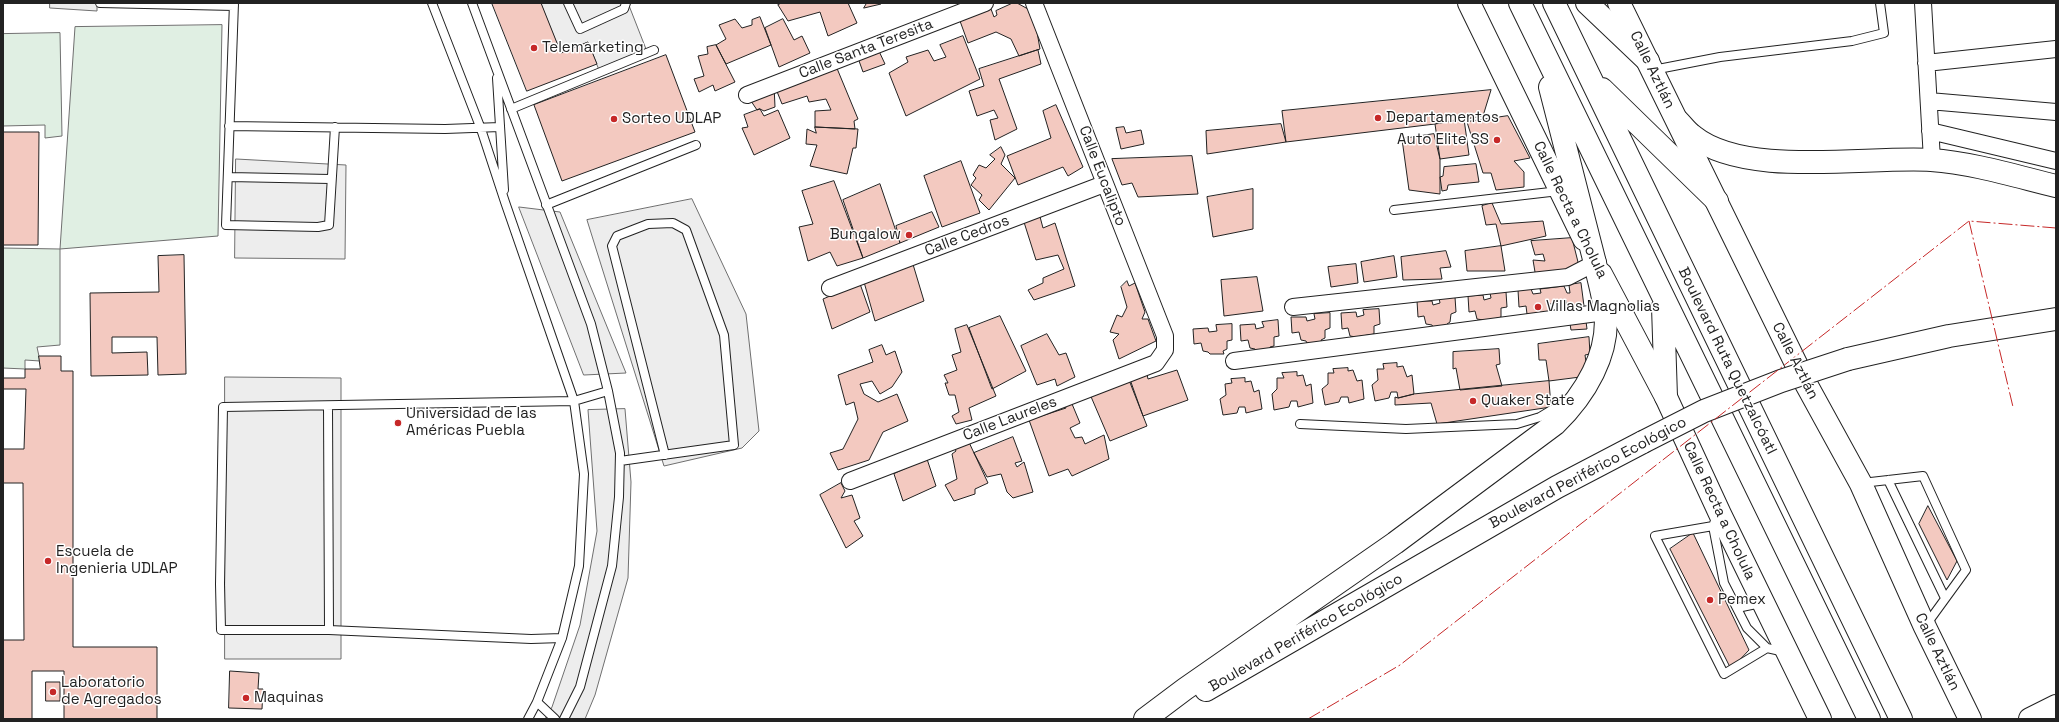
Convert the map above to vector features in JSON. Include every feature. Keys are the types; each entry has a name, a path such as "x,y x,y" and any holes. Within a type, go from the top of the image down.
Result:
{"main road":[{"name":"Calle Recta a Cholula","path":"1469,3 1595,263 1666,397 1716,520 1762,603 1777,650 1820,719"},
{"path":"1520,3 1662,298 1869,719"},
{"name":"Boulevard Ruta Quetzalcóatl","path":"1554,3 1901,719"},
{"path":"1587,3 1650,66"},
{"name":"Calle Aztlán","path":"1619,3 1805,382 1861,484 1925,627 1970,719"},
{"path":"1146,719 1185,689 1395,543 1555,424 1579,398 1588,383 1602,349 1606,312 1595,263 1538,41"},
{"path":"1590,78 1717,201"},
{"path":"1678,121 1693,137 1709,146 1726,153 1757,160 1932,160 2002,173 2056,186"},
{"path":"2002,173 2056,202"},
{"path":"1662,298 1666,397"},
{"name":"Boulevard Periférico Ecológico","path":"1156,719 1557,487 1704,411 1781,381 1848,359 1949,336 2056,320"},
{"path":"2033,718 2056,706"}],"street":[{"name":"Calle Santa Teresita","path":"747,95 985,3"},
{"name":"Calle Eucalipto","path":"1034,3 1165,336 1165,350"},
{"path":"1923,3 1932,160"},
{"path":"1926,63 2056,49"},
{"path":"1928,100 2056,112"},
{"path":"1930,131 2056,161"},
{"name":"Calle Cedros","path":"830,288 1104,184"},
{"path":"1293,307 1568,277 1595,263"},
{"path":"1234,361 1606,312"},
{"name":"Calle Laureles","path":"850,481 1156,363 1165,350"}],"lane":[{"path":"100,3 234,5 226,225 318,227 329,225 330,179 335,127"},
{"path":"432,3 481,129 574,401 584,474 579,566 562,638 537,702 528,719"},
{"path":"472,3 591,324 608,391 620,453 619,498 612,566 580,687 564,719"},
{"path":"568,3 580,29 624,9 626,3"},
{"path":"1650,66 1852,41 1884,33 1880,3"},
{"path":"511,109 654,50"},
{"path":"496,69 505,202"},
{"path":"229,126 481,129 500,127"},
{"path":"546,205 696,145"},
{"path":"228,177 330,179"},
{"path":"1394,210 1560,191"},
{"path":"620,460 666,454 734,445 724,335 686,230 673,223 648,224 617,236 612,246 666,454"},
{"path":"562,638 329,630 221,630 220,584 224,407 574,401 608,391"},
{"path":"1300,424 1406,429 1517,424 1540,417 1572,398 1579,398"},
{"path":"328,406 329,630"},
{"path":"1861,484 1923,476 1966,570 1925,627"},
{"path":"1888,480 1946,598"},
{"path":"1716,520 1724,583 1747,628 1777,650 1724,674 1655,536 1716,520"},
{"path":"1737,608 1762,603"},
{"path":"537,702 555,719"}],"green space":[{"path":"222,25 218,236 60,249 75,27"},
{"path":"60,33 62,136 45,138 45,125 3,126 3,34"},
{"path":"3,248 60,249 60,345 37,347 40,361 25,360 25,369 3,368"}],"shaded area":[{"path":"50,3 97,3 97,11 50,8"},
{"path":"541,3 628,3 646,49 599,70 588,42 561,53"},
{"path":"236,159 346,165 345,259 235,258"},
{"path":"692,199 746,314 759,431 742,448 664,466 587,220"},
{"path":"519,207 560,212 626,373 584,375"},
{"path":"225,377 341,378 341,659 225,659"},
{"path":"625,409 631,482 628,578 595,695 585,719 545,719 552,707 580,625 597,531 588,410"}],"building":[{"name":"Telemarketing","path":"492,3 541,3 561,53 588,42 597,64 527,91"},
{"path":"782,3 848,3 857,23 828,36 820,12 788,21 778,5"},
{"path":"867,3 881,3 881,4 864,8"},
{"path":"1013,3 1017,3 1028,9 1037,32 1040,49 1019,56 1011,39 996,32 968,43 960,21 991,9 994,17 997,15 996,11"},
{"path":"760,17 771,45 726,64 716,45 726,39 719,25 735,19 742,28 752,25 752,20"},
{"path":"783,19 794,40 802,36 810,53 779,67 765,28"},
{"path":"963,36 980,79 906,116 889,73 908,62 906,57 928,50 934,61 946,57 940,45"},
{"path":"716,45 735,82 715,91 713,85 699,92 694,79 704,76 698,56 708,54 707,47"},
{"path":"878,49 885,64 863,72 858,58"},
{"path":"1038,50 1041,64 999,79 1017,129 995,140 990,120 998,118 994,110 977,116 969,91 984,86 979,69"},
{"name":"Sorteo UDLAP","path":"666,55 695,132 562,181 534,105"},
{"path":"836,66 858,119 854,121 855,129 815,127 815,111 831,110 826,99 809,102 807,96 782,104 776,89"},
{"path":"774,85 775,107 764,111 760,109 757,110 747,95"},
{"name":"Departamentos","path":"1491,90 1483,116 1435,124 1286,142 1282,111"},
{"path":"1056,105 1083,167 1068,176 1063,167 1018,185 1007,156 1051,138 1043,111"},
{"path":"760,109 764,116 778,110 790,138 754,155 742,128 748,127 744,115"},
{"name":"Auto Elite SS","path":"1508,116 1530,158 1514,161 1524,172 1524,187 1496,190 1491,173 1483,173 1467,122"},
{"path":"1464,119 1469,155 1440,159 1435,124"},
{"path":"1281,124 1286,142 1207,154 1206,131"},
{"path":"815,127 858,129 856,148 853,148 847,174 810,166 817,145 806,144 807,129 816,133"},
{"path":"1124,127 1126,133 1141,130 1144,144 1121,149 1116,128"},
{"path":"3,132 39,132 38,245 3,245"},
{"name":"Departamentos","path":"1434,134 1440,159 1440,194 1409,190 1402,139"},
{"path":"1001,147 1005,155 1001,164 1015,178 989,210 979,200 982,195 971,185 976,178 973,175 979,165 986,168 995,159 990,155"},
{"path":"1192,156 1198,194 1138,197 1132,183 1122,185 1112,159"},
{"path":"961,161 980,213 942,227 924,176"},
{"path":"1476,164 1479,182 1448,185 1447,190 1442,191 1440,177 1443,176 1444,167"},
{"path":"834,181 863,258 837,266 830,252 808,261 799,227 813,224 802,191"},
{"path":"880,184 900,243 863,258 843,200"},
{"path":"1253,189 1253,229 1213,237 1207,197"},
{"path":"1492,203 1501,224 1543,221 1546,236 1501,246 1496,224 1486,225 1482,206"},
{"name":"Bungalow","path":"932,212 939,227 900,243 896,226"},
{"path":"1039,213 1043,228 1055,223 1075,286 1034,300 1028,290 1043,283 1043,278 1064,269 1058,255 1036,260 1023,219"},
{"path":"1572,238 1580,270 1536,278 1533,260 1545,261 1543,254 1535,255 1531,241"},
{"path":"1501,246 1505,271 1467,271 1465,251"},
{"path":"1446,251 1451,267 1440,268 1442,279 1403,280 1401,257"},
{"path":"184,255 186,374 158,375 157,337 112,337 112,353 147,352 148,375 91,376 90,293 159,292 158,256"},
{"path":"1394,256 1397,277 1364,282 1361,262"},
{"path":"912,261 924,301 875,321 864,282"},
{"path":"1356,264 1358,283 1331,287 1328,267"},
{"path":"1257,277 1263,311 1224,316 1221,280"},
{"path":"859,281 870,312 832,329 823,299 830,296 827,293"},
{"path":"1127,281 1129,286 1135,283 1145,312 1142,319 1148,319 1156,341 1119,359 1113,340 1119,334 1110,332 1117,315 1122,317 1127,307 1121,287"},
{"name":"Villas Magnolias","path":"1581,283 1587,329 1571,330 1566,300 1550,304 1550,311 1546,313 1531,315 1527,314 1526,306 1519,307 1518,290 1531,289 1533,294 1541,293 1540,289 1564,286 1567,293 1570,293 1569,285"},
{"name":"Villas Magnolias","path":"1506,292 1507,307 1501,308 1501,317 1484,322 1483,320 1477,319 1475,311 1469,312 1468,296 1483,295 1484,300 1491,298 1490,293"},
{"path":"1455,297 1456,312 1451,314 1450,322 1447,326 1433,327 1432,325 1426,324 1424,316 1418,317 1417,301 1432,301 1433,305 1440,303 1439,298"},
{"path":"1379,309 1380,324 1374,326 1374,334 1356,337 1350,336 1348,328 1342,329 1341,313 1356,312 1357,317 1364,315 1363,310"},
{"path":"1330,313 1330,328 1325,330 1325,338 1321,340 1322,342 1307,343 1306,341 1301,340 1299,332 1292,333 1291,317 1306,317 1307,321 1315,319 1314,314"},
{"path":"1000,316 1026,371 992,389 969,328"},
{"path":"1278,320 1279,336 1274,337 1274,346 1270,347 1270,350 1256,351 1255,349 1250,348 1248,340 1241,341 1240,325 1255,324 1256,329 1264,327 1262,322"},
{"path":"1232,324 1232,340 1227,341 1227,349 1223,351 1224,354 1210,354 1203,351 1201,343 1194,344 1193,329 1208,328 1209,332 1217,331 1216,325"},
{"path":"967,325 996,396 969,408 972,420 956,424 952,416 959,412 955,395 949,395 945,383 948,383 944,375 957,370 952,355 961,352 955,329"},
{"path":"1047,334 1059,355 1066,353 1075,377 1057,386 1055,379 1037,385 1021,346"},
{"name":"Villas Magnolias","path":"1589,337 1590,354 1585,355 1588,376 1549,381 1546,360 1539,360 1538,344"},
{"path":"882,345 886,355 895,351 902,372 892,387 880,394 872,381 860,384 864,394 878,402 897,394 908,421 883,432 869,460 838,470 830,453 843,449 858,419 854,402 846,405 838,375 873,362 869,350"},
{"path":"1499,349 1500,364 1496,365 1502,386 1460,390 1456,368 1453,369 1453,352"},
{"name":"Escuela de Ingenieria UDLAP","path":"39,356 61,356 61,371 73,371 73,647 157,647 157,719 64,719 64,671 32,671 32,719 3,719 3,640 24,640 23,483 3,483 3,449 24,449 26,389 3,389 3,378 25,378 25,369 40,369"},
{"path":"1397,363 1397,367 1403,366 1407,377 1412,375 1414,394 1398,398 1397,392 1391,392 1389,398 1375,401 1372,385 1378,380 1377,369 1384,369 1383,364"},
{"path":"1145,365 1148,379 1177,370 1188,400 1143,416 1127,371"},
{"path":"1348,368 1348,371 1353,370 1357,381 1362,380 1364,399 1349,403 1348,397 1341,397 1339,402 1325,405 1322,389 1328,384 1328,373 1334,373 1333,369"},
{"path":"1297,372 1297,376 1303,375 1306,386 1311,384 1313,403 1298,407 1297,401 1291,401 1289,407 1274,410 1272,394 1277,389 1277,378 1284,378 1282,373"},
{"path":"1245,378 1245,382 1251,381 1254,392 1259,390 1262,409 1246,413 1245,407 1239,407 1237,413 1223,415 1220,399 1226,395 1225,384 1232,383 1231,379"},
{"path":"1129,380 1147,426 1110,441 1089,392"},
{"name":"Quaker State","path":"1549,381 1551,407 1437,424 1431,403 1395,405 1395,397 1398,398 1414,394"},
{"path":"1067,392 1080,423 1070,428 1075,438 1082,437 1085,444 1104,435 1109,459 1072,476 1068,469 1049,476 1029,420 1066,408 1060,395"},
{"path":"1013,437 1022,461 1015,463 1017,467 1024,462 1033,492 1013,498 1007,492 1001,474 987,477 974,453"},
{"path":"967,438 988,483 975,489 975,494 954,501 945,485 957,479 952,454 956,451 953,444"},
{"path":"927,459 936,486 903,501 894,474"},
{"path":"841,483 845,491 841,498 852,495 860,518 854,521 863,536 846,548 820,495"},
{"path":"1928,506 1957,561 1947,580 1919,524"},
{"name":"Pemex","path":"1693,533 1749,650 1731,669 1670,549"},
{"name":"Maquinas","path":"230,671 259,673 258,689 263,689 262,709 229,708"},
{"name":"Laboratorio de Agregados","path":"46,682 60,682 60,701 46,701"}],"power":[{"path":"1969,221 2013,407"},
{"path":"1308,719 1400,665 1969,221 2056,228"}],"place":[{"name":"Telemarketing","path":"534,48"},
{"name":"Departamentos","path":"1378,118"},
{"name":"Sorteo UDLAP","path":"614,119"},
{"name":"Auto Elite SS","path":"1497,140"},
{"name":"Bungalow","path":"909,235"},
{"name":"Villas Magnolias","path":"1538,307"},
{"name":"Quaker State","path":"1473,401"},
{"name":"Universidad de las Américas Puebla","path":"398,423"},
{"name":"Escuela de Ingenieria UDLAP","path":"48,561"},
{"name":"Pemex","path":"1710,600"},
{"name":"Laboratorio de Agregados","path":"53,692"},
{"name":"Maquinas","path":"246,698"}]}
